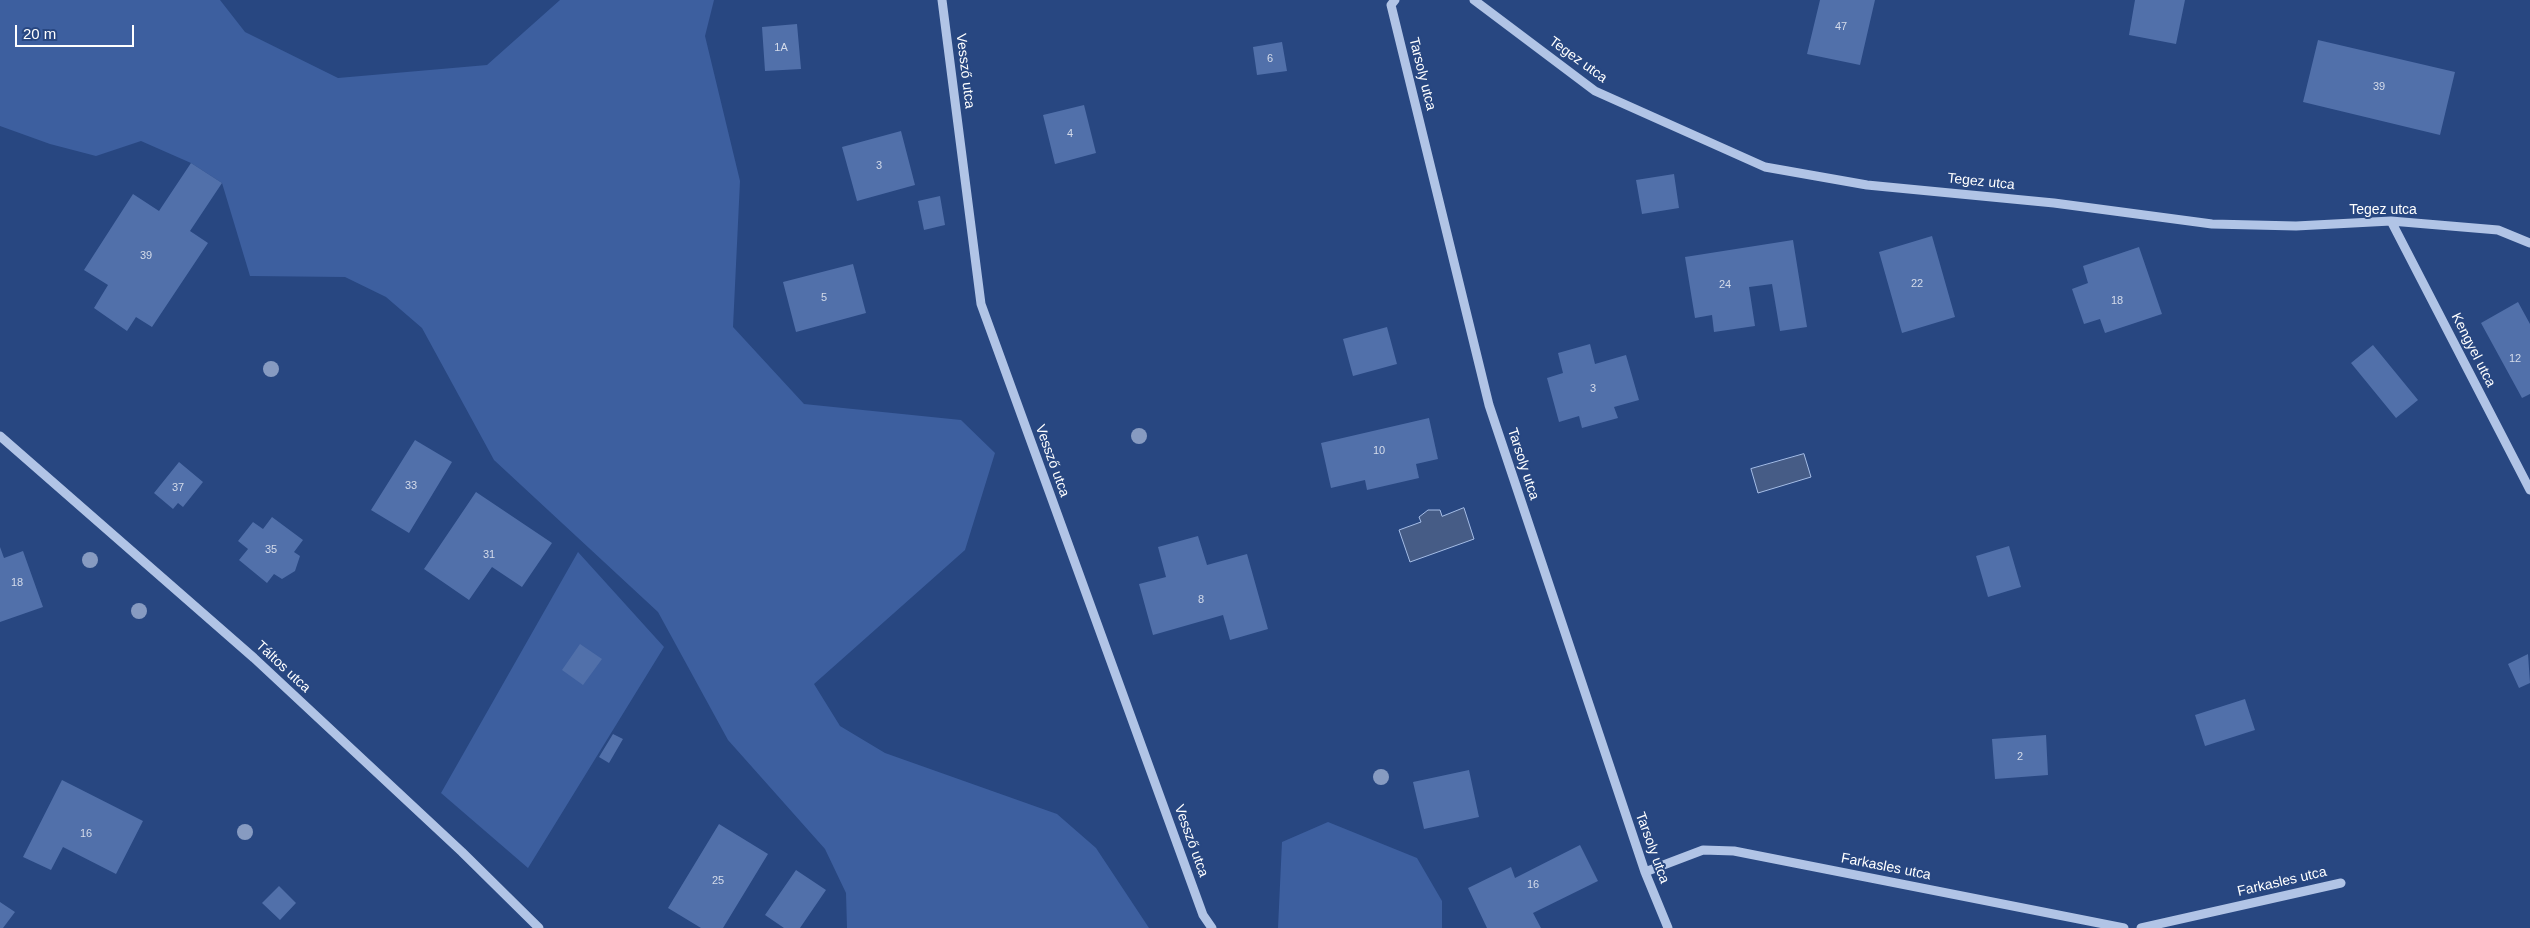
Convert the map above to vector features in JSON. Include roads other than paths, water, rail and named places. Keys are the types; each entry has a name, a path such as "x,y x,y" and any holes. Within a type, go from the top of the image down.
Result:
{"street":[{"name":"Vessző utca","path":"942,0 980,304 1203,915 1212,928"},
{"name":"Tarsoly utca","path":"1395,0 1390,5 1490,405 1645,872 1668,928"},
{"name":"Tegez utca","path":"1474,0 1594,91 1765,167 1867,185 2054,203 2212,224 2296,226 2391,221 2498,230 2530,243"},
{"name":"Kengyel utca","path":"2391,221 2530,490"},
{"name":"Táltos utca","path":"0,436 254,658 462,852 539,928"},
{"name":"Farkasles utca","path":"1645,872 1703,850 1734,851 2124,928"},
{"name":"Farkasles utca","path":"2141,928 2341,883"}]}
